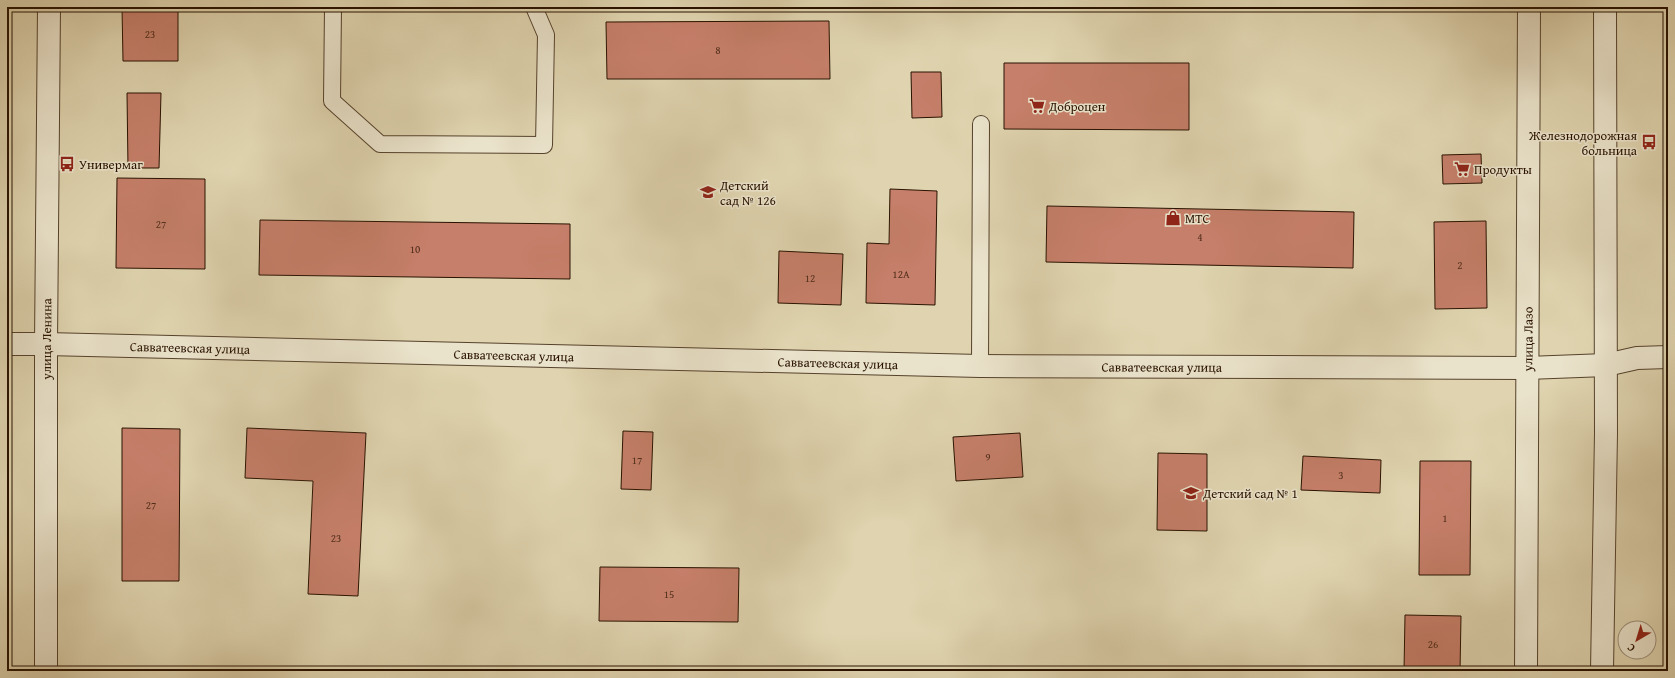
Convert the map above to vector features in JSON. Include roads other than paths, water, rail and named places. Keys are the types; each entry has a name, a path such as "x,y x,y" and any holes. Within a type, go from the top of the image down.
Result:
{"street":[{"name":"улица Ленина","path":"46,671 46,344 49,7"},
{"name":"улица Лазо","path":"1526,671 1529,7"},
{"path":"1602,671 1606,364 1605,7"},
{"name":"Савватеевская улица","path":"7,344 980,366 1527,368 1606,364 1637,358 1668,357"}],"lane":[{"path":"333,7 332,101 380,144 544,145 546,35 534,7"},
{"path":"980,366 981,124"}],"place":[{"name":"Доброцен","path":"1037,106"},
{"name":"Железнодорожная больница","path":"1649,142"},
{"name":"Универмаг","path":"67,164"},
{"name":"Продукты","path":"1462,169"},
{"name":"Детский сад № 126","path":"708,192"},
{"name":"МТС","path":"1173,218"},
{"name":"Детский сад № 1","path":"1191,493"}]}
